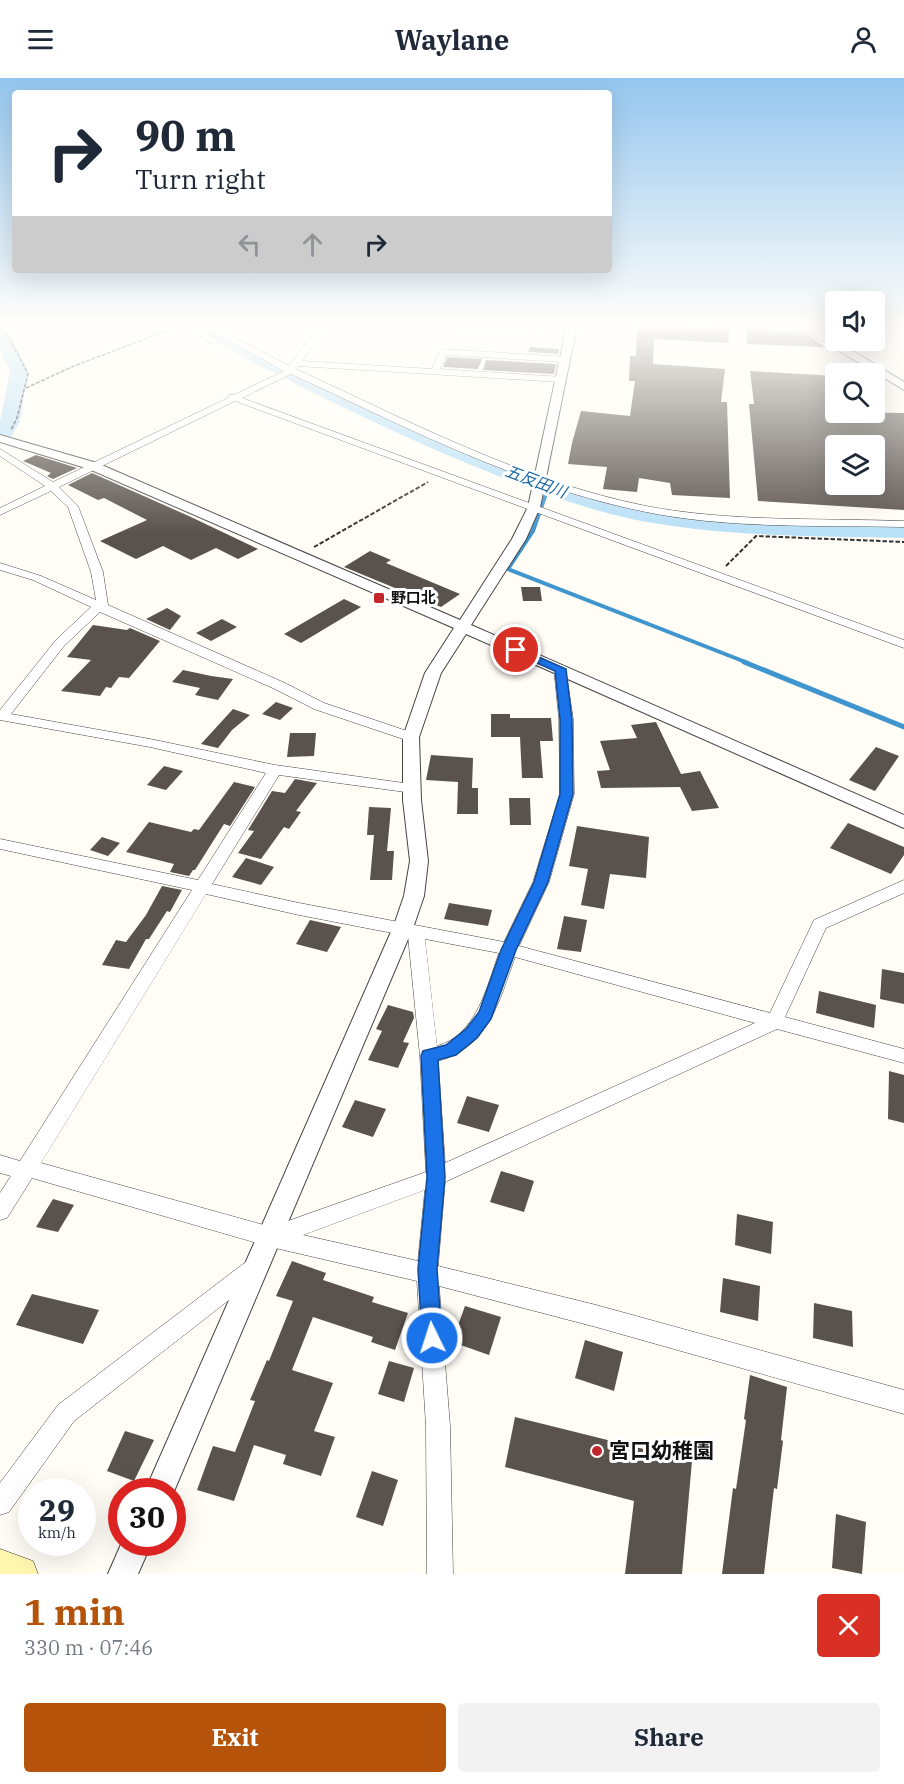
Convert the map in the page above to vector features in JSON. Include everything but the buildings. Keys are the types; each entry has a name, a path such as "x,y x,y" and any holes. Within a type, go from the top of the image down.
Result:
{"main road":[{"path":"0,1567 20,1574"}],"street":[{"path":"0,512 237,395"},
{"path":"336,395 487,460 540,496 716,577 904,644"},
{"path":"166,1478 409,930 419,861 411,736 421,700 433,673 519,539 540,496 557,395"},
{"path":"232,397 444,473 540,496 715,518 904,524"},
{"path":"0,443 93,466 560,669 904,822"},
{"path":"0,443 17,465 52,486 73,506 80,519 97,572 101,608"},
{"path":"0,566 37,578 280,686 319,706 411,736"},
{"path":"101,608 60,643 1,716 150,743 274,770 413,788"},
{"path":"429,1056 451,1050 471,1033 486,1014 509,950 541,882 567,794 566,719 560,669"},
{"path":"0,1211 274,770"},
{"path":"0,844 509,950 904,1056"},
{"path":"271,1238 436,1177 774,1022 820,924 904,886"},
{"path":"409,930 429,1056 436,1177 427,1273 438,1426 440,1574"},
{"path":"0,1164 25,1171 32,1169 271,1238 427,1273 596,1316 904,1402"},
{"path":"0,1503 66,1413 259,1264"},
{"path":"123,1574 131,1556"}],"path":[{"path":"0,443 12,429 24,395"},
{"path":"299,555 444,473"},
{"path":"716,577 756,537 904,542"}],"waterway":[{"path":"4,434 10,421 15,395"},
{"name":"五反田川","path":"333,395 393,424 504,471 547,488 614,508 669,519 736,526 904,531"},
{"path":"548,488 533,531 508,569 748,663"},
{"path":"744,662 904,727"}],"place":[{"name":"野口北","path":"379,598"},
{"name":"宮口幼稚園","path":"597,1451"}],"route":[{"path":"432,1338 427,1269 436,1177 429,1056 451,1050 471,1033 486,1014 509,950 541,882 567,794 566,719 560,669 516,650"}]}
